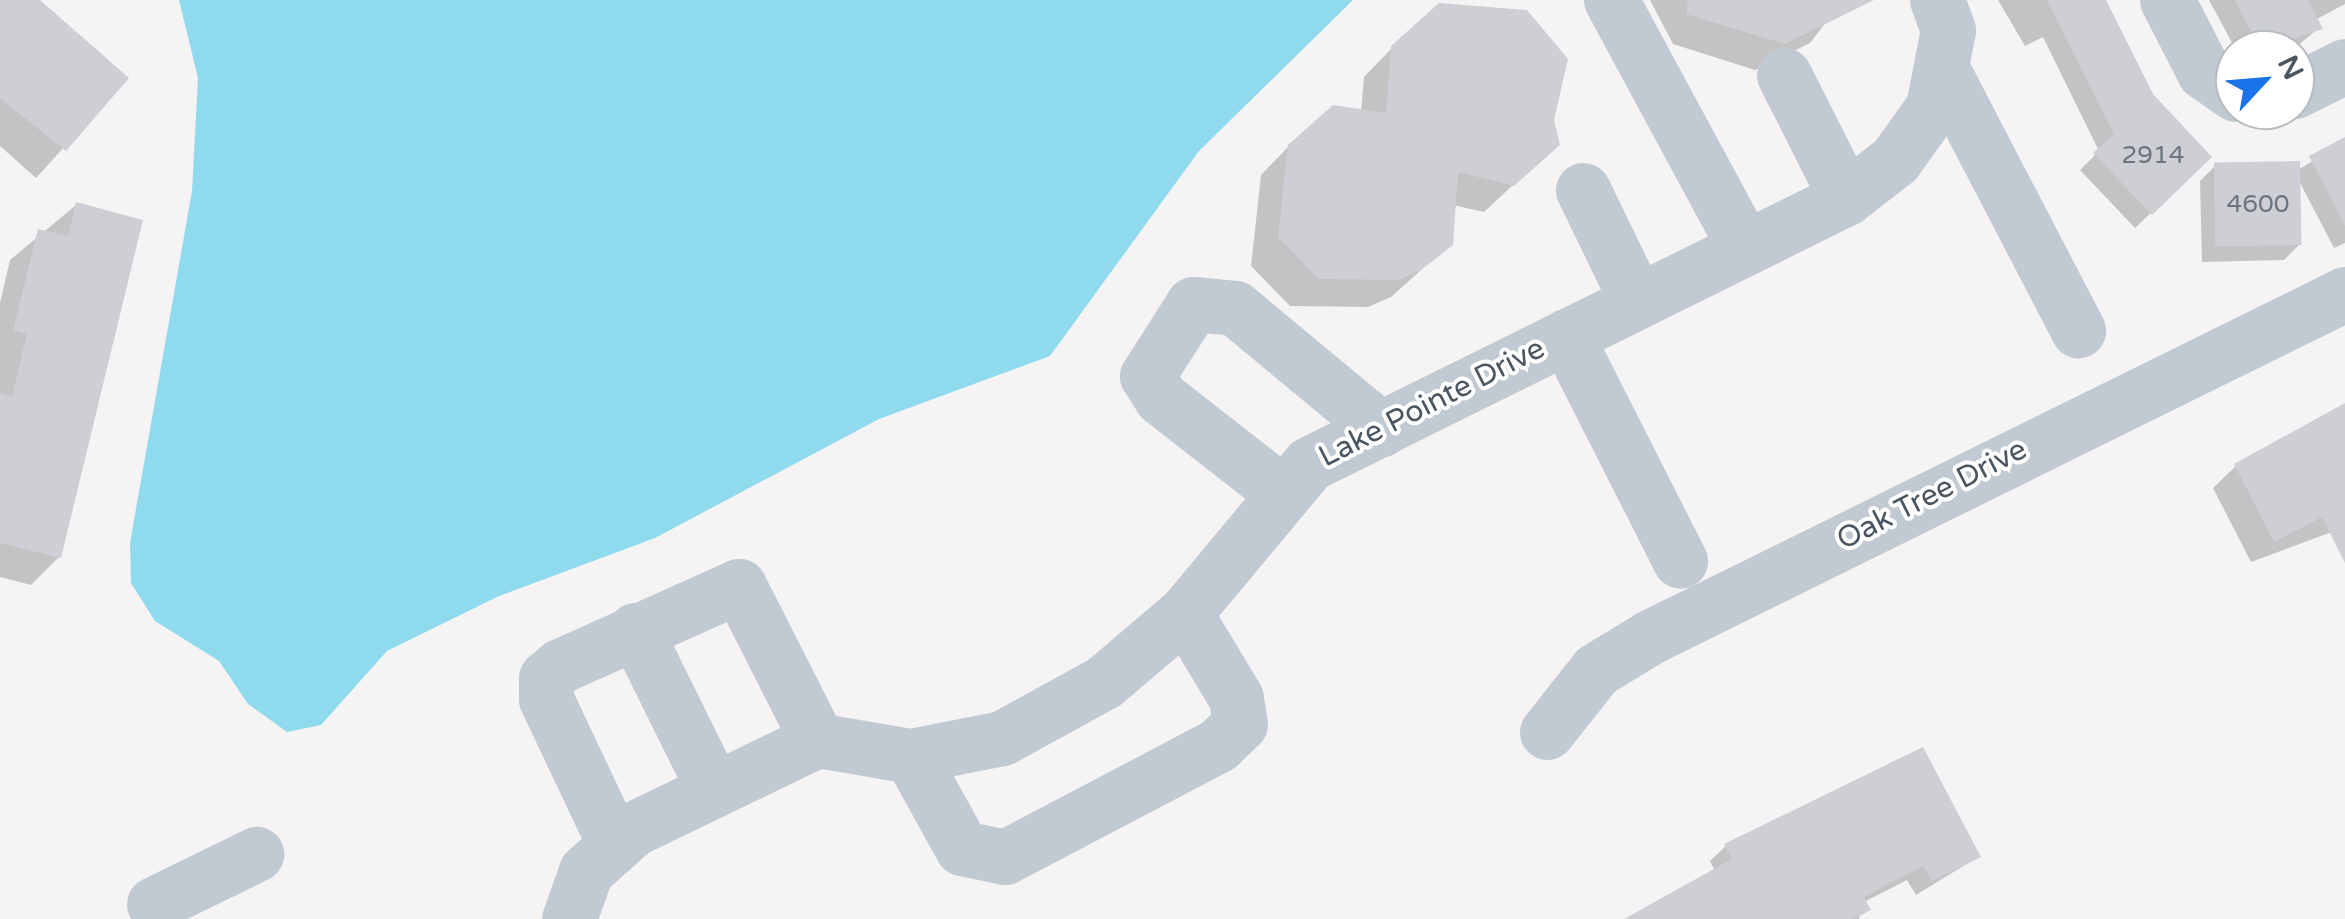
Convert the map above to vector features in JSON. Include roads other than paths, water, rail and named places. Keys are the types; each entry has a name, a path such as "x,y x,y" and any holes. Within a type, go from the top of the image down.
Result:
{"street":[{"path":"1611,0 1746,248"},
{"name":"Lake Pointe Drive","path":"816,740 910,756 1002,738 1104,682 1186,614 1309,464 1846,198 1895,160 1933,108 1948,30 1938,0"},
{"path":"2167,0 2204,72 2215,80"},
{"path":"2315,81 2345,66"},
{"path":"1941,67 2078,330"},
{"path":"1784,76 1846,198"},
{"path":"1583,190 1637,301"},
{"name":"Oak Tree Drive","path":"1548,732 1596,670 1650,637 2345,294"},
{"path":"1284,494 1161,398 1148,376 1193,304 1236,308 1381,429"},
{"path":"1566,336 1680,561"},
{"path":"569,919 586,871 615,845 816,740 738,586 635,630 546,678 546,699 615,845"},
{"path":"910,756 962,848 1005,857 1240,724 1236,698 1186,614"},
{"path":"635,630 714,790"},
{"path":"146,914 256,854"}],"water":[{"path":"179,0 1353,0 1199,151 1050,356 879,419 655,538 499,596 387,651 321,725 287,732 248,704 219,661 155,621 131,583 130,543 192,191 198,78"}]}
